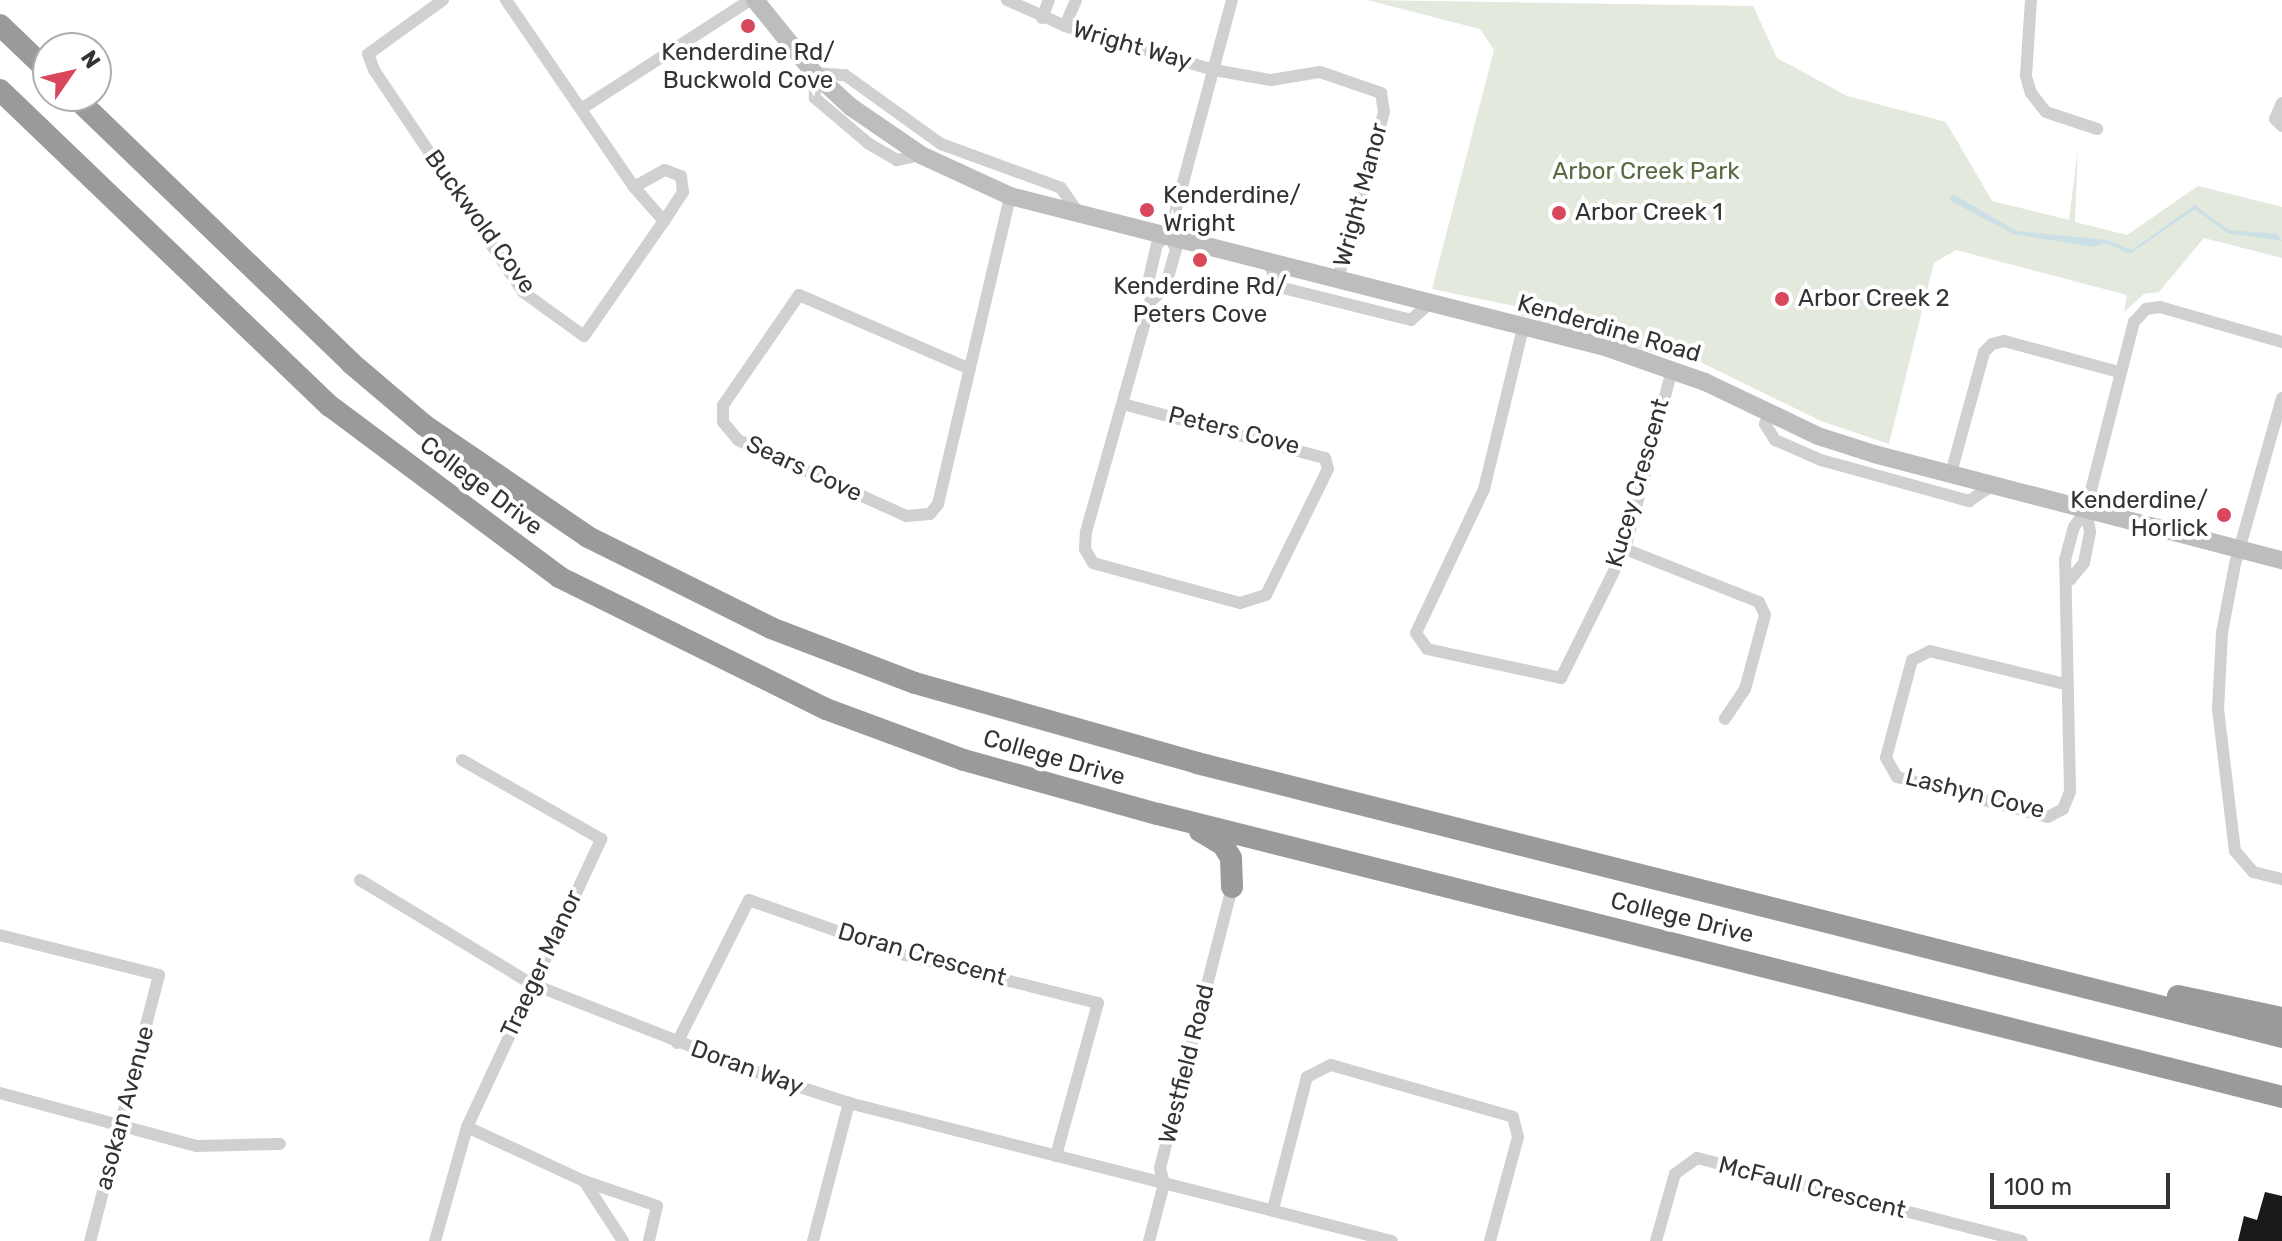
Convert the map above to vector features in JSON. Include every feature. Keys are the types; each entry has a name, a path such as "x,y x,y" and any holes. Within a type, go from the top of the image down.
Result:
{"highway":[{"path":"0,25 32,56"},
{"name":"College Drive","path":"0,90 330,406 559,577 826,709 964,760 1158,814 2282,1097"},
{"name":"College Drive","path":"91,112 351,363 424,425 503,484 677,586 915,683 1012,712 2282,1037"},
{"path":"1158,814 1223,845 1231,858 1232,887"},
{"path":"1864,931 2282,1018"},
{"path":"2122,1056 2282,1108"}],"street":[{"name":"Buckwold Cove","path":"443,0 368,54 523,292 584,336 683,192 681,176 665,170 634,187"},
{"path":"506,0 634,187 664,221"},
{"path":"581,109 752,0"},
{"name":"Kenderdine Road","path":"752,0 814,73 921,155 1010,196 1430,303 1672,370 1818,436 2282,560"},
{"name":"Wright Way","path":"1007,0 1065,26 1214,70"},
{"path":"1042,18 1049,0"},
{"path":"1065,26 1076,0"},
{"path":"1169,235 1232,0"},
{"path":"2031,0 2026,76 2031,93 2056,117 2097,129"},
{"name":"Wright Manor","path":"1214,70 1271,80 1320,72 1381,93 1384,112 1338,279"},
{"path":"814,73 845,75 941,144 1061,188 1079,214"},
{"path":"2282,103 2275,119 2282,126"},
{"name":"Sears Cove","path":"970,369 799,295 723,405 723,422 738,440 892,510 930,514 938,504 970,369 1010,196"},
{"name":"Peters Cove","path":"1123,404 1325,458 1328,469 1266,595 1240,603 1093,563 1085,549 1086,532 1151,301 1148,283 1157,244 1169,235 1176,249 1165,288 1151,301"},
{"path":"1268,262 1279,287 1294,291 1411,320 1430,303"},
{"path":"2086,510 2119,372 2134,322 2146,309 2160,307 2282,342"},
{"name":"Kucey Crescent","path":"1523,328 1484,489 1416,633 1427,649 1561,678 1625,549 1672,370"},
{"path":"1951,473 1984,352 1992,344 2004,341 2119,372"},
{"path":"2282,398 2240,550 2222,633 2218,709 2235,851 2253,872 2282,879"},
{"path":"1770,414 1765,424 1775,440 1821,460 1969,501 1994,484"},
{"name":"Lashyn Cove","path":"2070,580 2084,563 2090,532 2086,510"},
{"name":"Lashyn Cove","path":"2065,684 1930,651 1912,660 1886,758 1897,777 2048,817 2063,809 2070,792 2065,684 2070,580 2065,560 2074,527 2086,510"},
{"path":"1625,549 1759,602 1765,615 1745,689 1725,719"},
{"name":"Traeger Manor","path":"435,1241 467,1127 601,839 462,760"},
{"name":"Doran Way","path":"360,880 532,984 677,1043 849,1103 1392,1241"},
{"name":"Westfield Road","path":"1149,1241 1164,1184 1160,1168 1232,887"},
{"name":"Doran Crescent","path":"677,1043 749,900 905,955 1098,1003 1056,1156"},
{"name":"asokan Avenue","path":"0,935 159,975 90,1241"},
{"path":"1273,1209 1307,1077 1331,1065 1513,1117 1518,1137 1490,1241"},
{"path":"0,1093 122,1123 197,1146 280,1144"},
{"path":"813,1241 849,1103"},
{"path":"467,1127 584,1181 657,1206 649,1241"},
{"name":"McFaull Crescent","path":"1656,1241 1675,1174 1697,1158 2022,1241"},
{"path":"584,1181 623,1241"}],"green space":[{"name":"Arbor Creek Park","path":"1367,0 1753,6 1777,58 1847,96 1946,122 1992,201 2069,220 2078,147 2075,222 2127,235 2198,186 2282,207 2282,258 2204,238 2159,292 2144,294 2124,312 2127,295 1956,250 1934,263 1889,444 1821,421 1686,355 1682,361 1518,315 1519,307 1432,289 1494,50 1480,29"}],"shaded area":[{"path":"1953,194 2016,231 2107,240 2132,250 2195,205 2229,230 2277,234 2282,241 2227,233 2195,209 2130,254 2106,243 2093,247 2013,234 1949,200"}],"building":[{"path":"2265,1192 2282,1196 2282,1241 2238,1241 2244,1216 2257,1220"}],"place":[{"name":"Kenderdine Rd/ Buckwold Cove","path":"748,26"},
{"name":"Kenderdine/ Wright","path":"1147,210"},
{"name":"Arbor Creek 1","path":"1559,213"},
{"name":"Kenderdine Rd/ Peters Cove","path":"1200,260"},
{"name":"Arbor Creek 2","path":"1782,299"},
{"name":"Kenderdine/ Horlick","path":"2224,515"}]}
